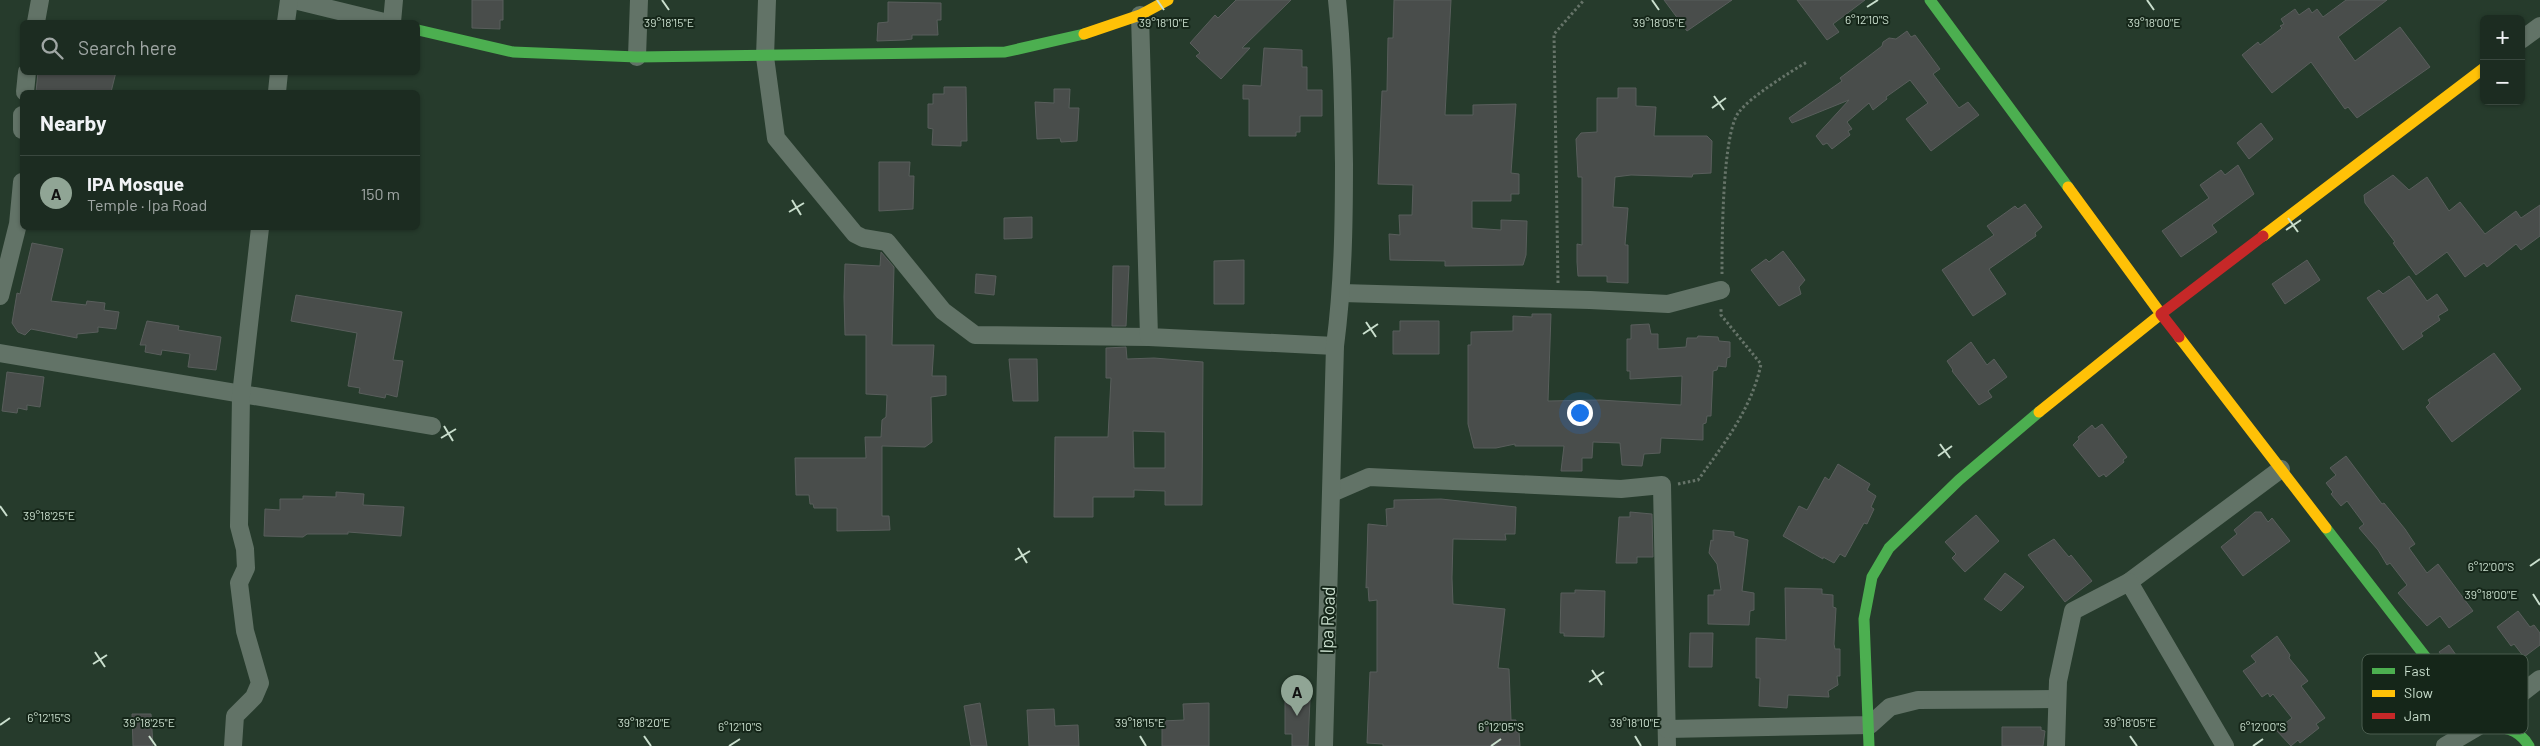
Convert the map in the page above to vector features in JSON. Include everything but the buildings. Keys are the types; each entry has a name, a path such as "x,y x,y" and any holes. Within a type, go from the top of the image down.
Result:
{"street":[{"path":"36,20 40,0"},
{"path":"286,20 289,0"},
{"path":"294,0 376,20"},
{"path":"392,20 394,0"},
{"path":"637,57 639,0"},
{"path":"767,0 765,57 776,138 854,234 863,238 887,242 943,311 975,334 1149,337 1335,346"},
{"path":"420,30 513,52 637,57 765,57 1005,52 1090,33 1140,15 1168,0"},
{"name":"Ipa Road","path":"1324,746 1335,346 1342,293 1343,55 1337,0"},
{"path":"1930,0 2161,314 2424,654"},
{"path":"1140,15 1149,337"},
{"path":"2525,37 2540,26"},
{"path":"1869,746 1870,725 1863,624 1872,576 1898,536 1964,474 2161,314 2480,71"},
{"path":"24,90 27,75"},
{"path":"277,90 280,75"},
{"path":"0,296 18,224 20,203"},
{"path":"233,746 235,716 254,697 260,683 244,631 239,583 246,568 245,549 239,526 241,395 260,230"},
{"path":"1342,293 1668,304 1721,290"},
{"path":"0,353 432,426"},
{"path":"2056,746 2056,699 2073,611 2129,582 2282,469"},
{"path":"1332,493 1369,476 1621,489 1662,485 1667,737 1870,725 1890,707 1918,700 2056,699"},
{"path":"2129,582 2225,746"},
{"path":"2528,688 2540,679"},
{"path":"2445,746 2465,734"},
{"path":"2523,734 2529,746"}],"path":[{"path":"1559,299 1554,34 1584,0"}],"traffic: fast":[{"path":"1930,0 2068,187"},
{"path":"420,30 513,52 637,57 1005,52 1084,34"},
{"path":"1869,746 1864,619 1872,577 1889,548 1959,480 2039,412"},
{"path":"2326,528 2423,654"},
{"path":"2518,734 2529,746"}],"traffic: slow":[{"path":"1084,34 1140,15 1168,0"},
{"path":"2263,236 2480,71"},
{"path":"2039,412 2161,314 2068,187"},
{"path":"2179,337 2326,528"}],"traffic: jam":[{"path":"2179,337 2161,314 2263,236"}],"place":[{"name":"IPA Mosque","path":"1297,716"}]}
